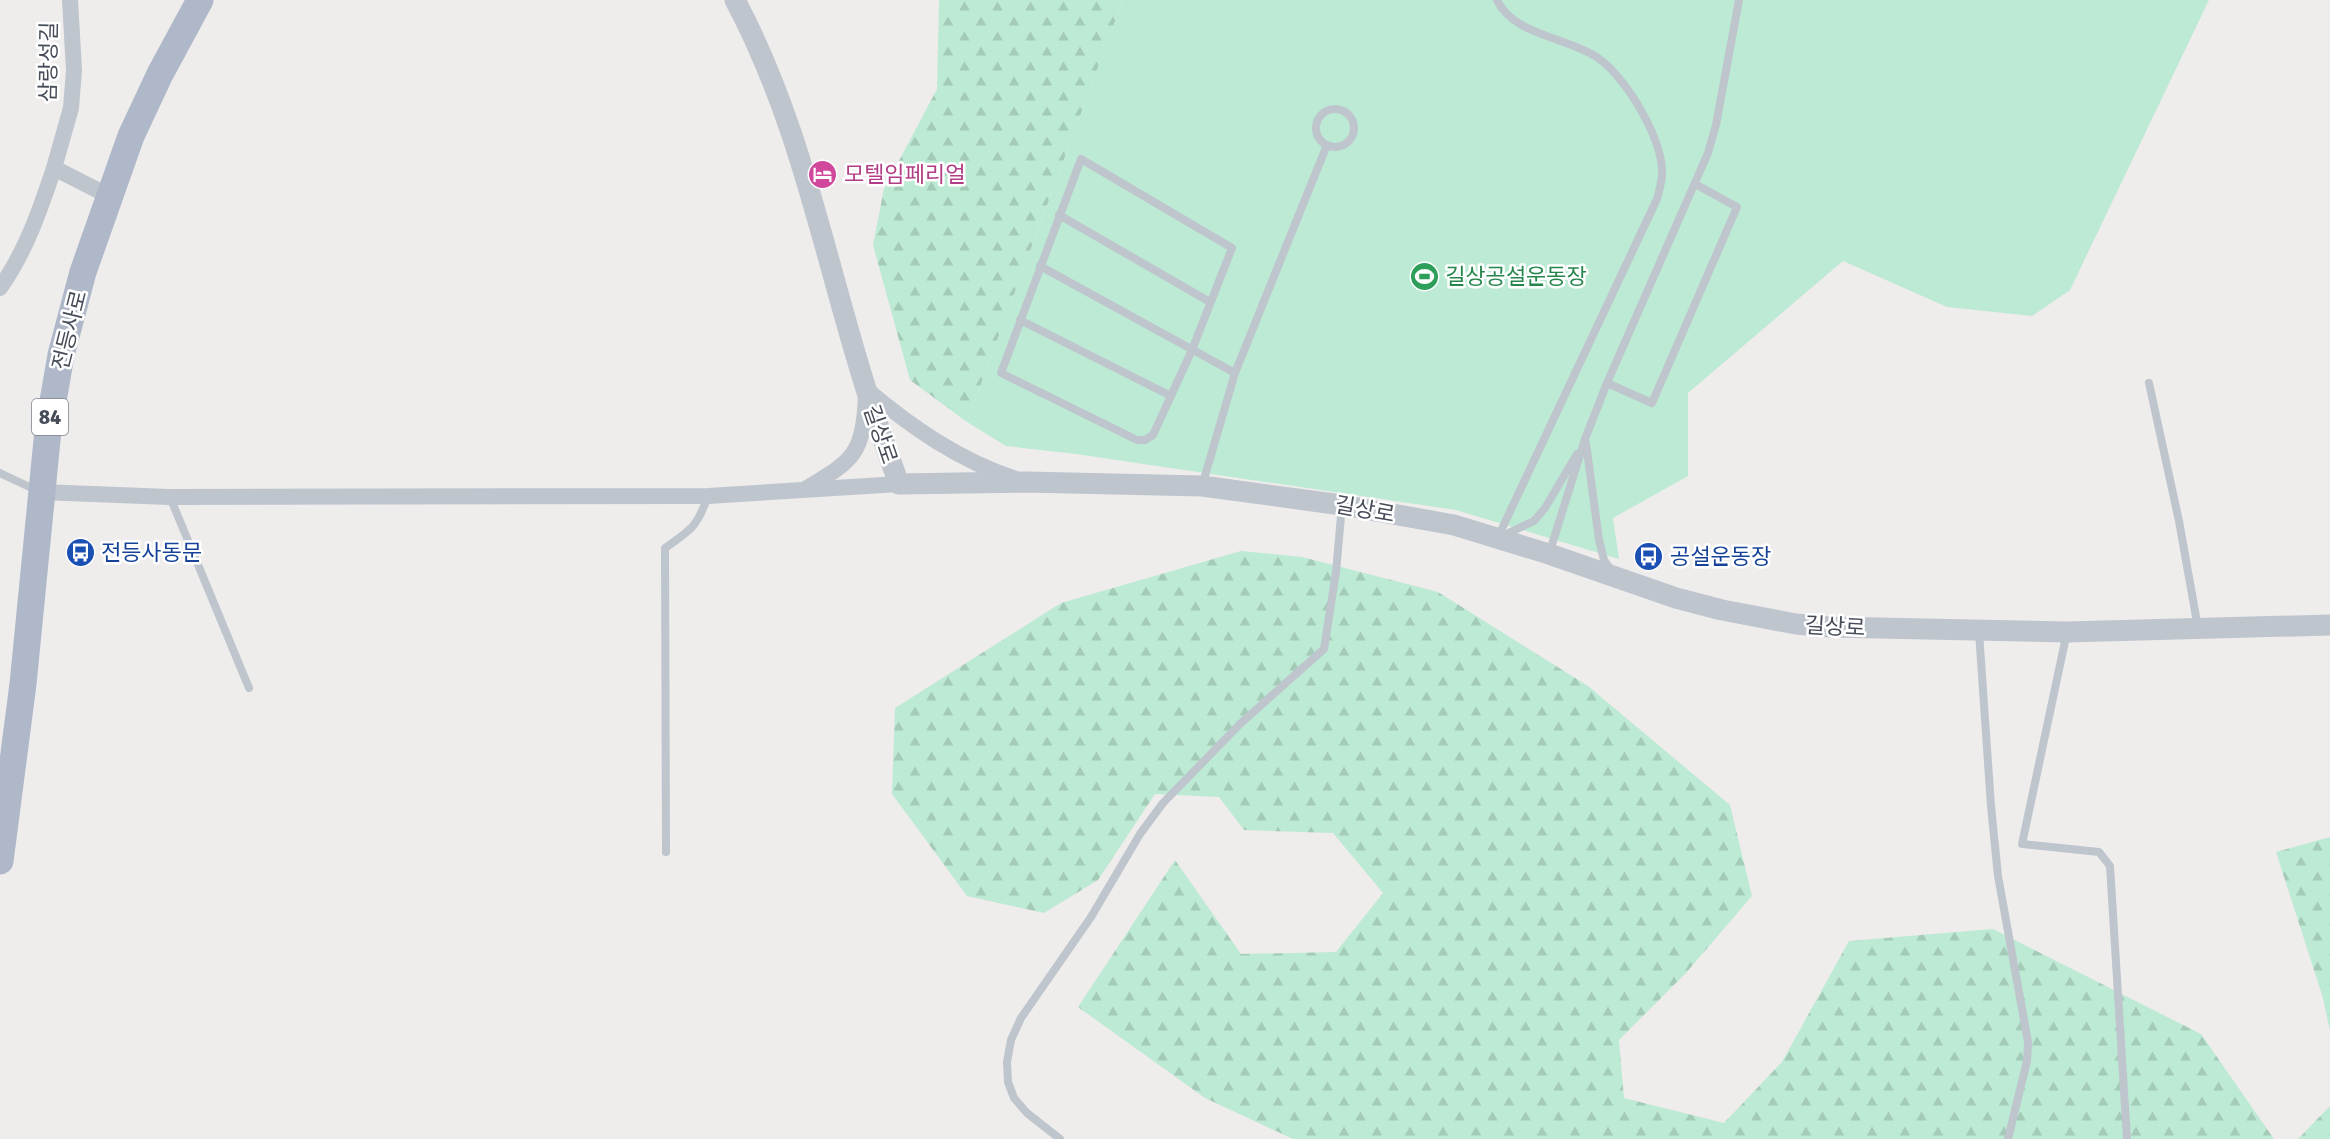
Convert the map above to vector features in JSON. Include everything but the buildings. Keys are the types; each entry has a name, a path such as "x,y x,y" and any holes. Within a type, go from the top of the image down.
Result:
{"main road":[{"name":"전등사로","path":"1,847 23,684 48,430 61,355 83,272 131,135 160,74 200,0"}],"street":[{"name":"삼랑성길","path":"0,288 14,267 37,219 72,108 74,70 70,0"},
{"name":"길상로","path":"735,0 759,47 790,123 866,389 899,484 1026,482 1202,486 1342,505 1454,525 1722,610 1796,624 1830,627 2067,632 2330,625"},
{"path":"54,168 109,196"},
{"path":"866,389 904,421 959,454 992,471 1026,482"},
{"path":"803,491 838,469 853,455 862,438 866,389"},
{"path":"41,492 170,497 708,496 899,484"}],"lane":[{"path":"1497,0 1501,9 1516,22 1598,58 1621,81 1645,116 1662,175 1657,199 1498,538"},
{"path":"1549,554 1585,439 1607,383 1708,153 1716,125 1739,0"},
{"path":"1328,110 1345,112 1353,122 1353,134 1350,140 1339,146 1327,145 1318,136 1316,130 1318,118 1328,110"},
{"path":"1202,486 1235,372 1327,145"},
{"path":"1081,159 1232,248 1192,350 1153,435 1145,440 1137,440 1000,373 1059,215 1081,159"},
{"path":"1607,383 1652,403 1657,393 1737,207 1695,184"},
{"path":"1059,215 1210,302"},
{"path":"1040,266 1235,372"},
{"path":"1020,320 1171,396"},
{"path":"2149,383 2179,521 2198,628"},
{"path":"1498,538 1534,521 1545,508 1585,439"},
{"path":"1585,439 1599,540 1604,560 1617,577"},
{"path":"0,473 41,492"},
{"path":"666,852 665,548 692,530 701,516 708,496"},
{"path":"170,497 249,688"},
{"path":"1060,1139 1027,1113 1014,1098 1008,1082 1007,1062 1011,1040 1022,1018 1091,917 1140,834 1163,803 1240,724 1324,649 1336,573 1342,505"},
{"path":"1979,631 1998,876 2028,1042 2027,1062 2008,1139"},
{"path":"2067,632 2022,844 2099,852 2110,866 2127,1139"}],"green space":[{"path":"939,0 1123,0 967,422 910,380 873,245 884,189 937,89"},
{"name":"길상공설운동장","path":"1123,0 2209,0 2070,290 2032,316 1947,307 1843,261 1688,393 1688,476 1613,518 1619,559 1456,510 1076,454 1006,446 967,422"},
{"path":"1241,551 1302,557 1438,592 1588,686 1730,805 1752,896 1685,974 1619,1040 1624,1098 1724,1123 1782,1062 1849,941 1993,929 2201,1034 2274,1139 1293,1139 1205,1098 1078,1007 1175,860 1241,954 1336,952 1383,893 1333,833 1244,830 1219,797 1155,794 1098,880 1044,913 967,896 892,794 895,708 1061,603"},
{"path":"2330,837 2330,1031 2323,998 2276,852"},
{"path":"2330,1106 2330,1139 2298,1139"}],"place":[{"name":"모텔임페리얼","path":"823,174"},
{"name":"길상공설운동장","path":"1424,276"},
{"name":"전등사동문","path":"80,552"},
{"name":"공설운동장","path":"1649,556"}]}
